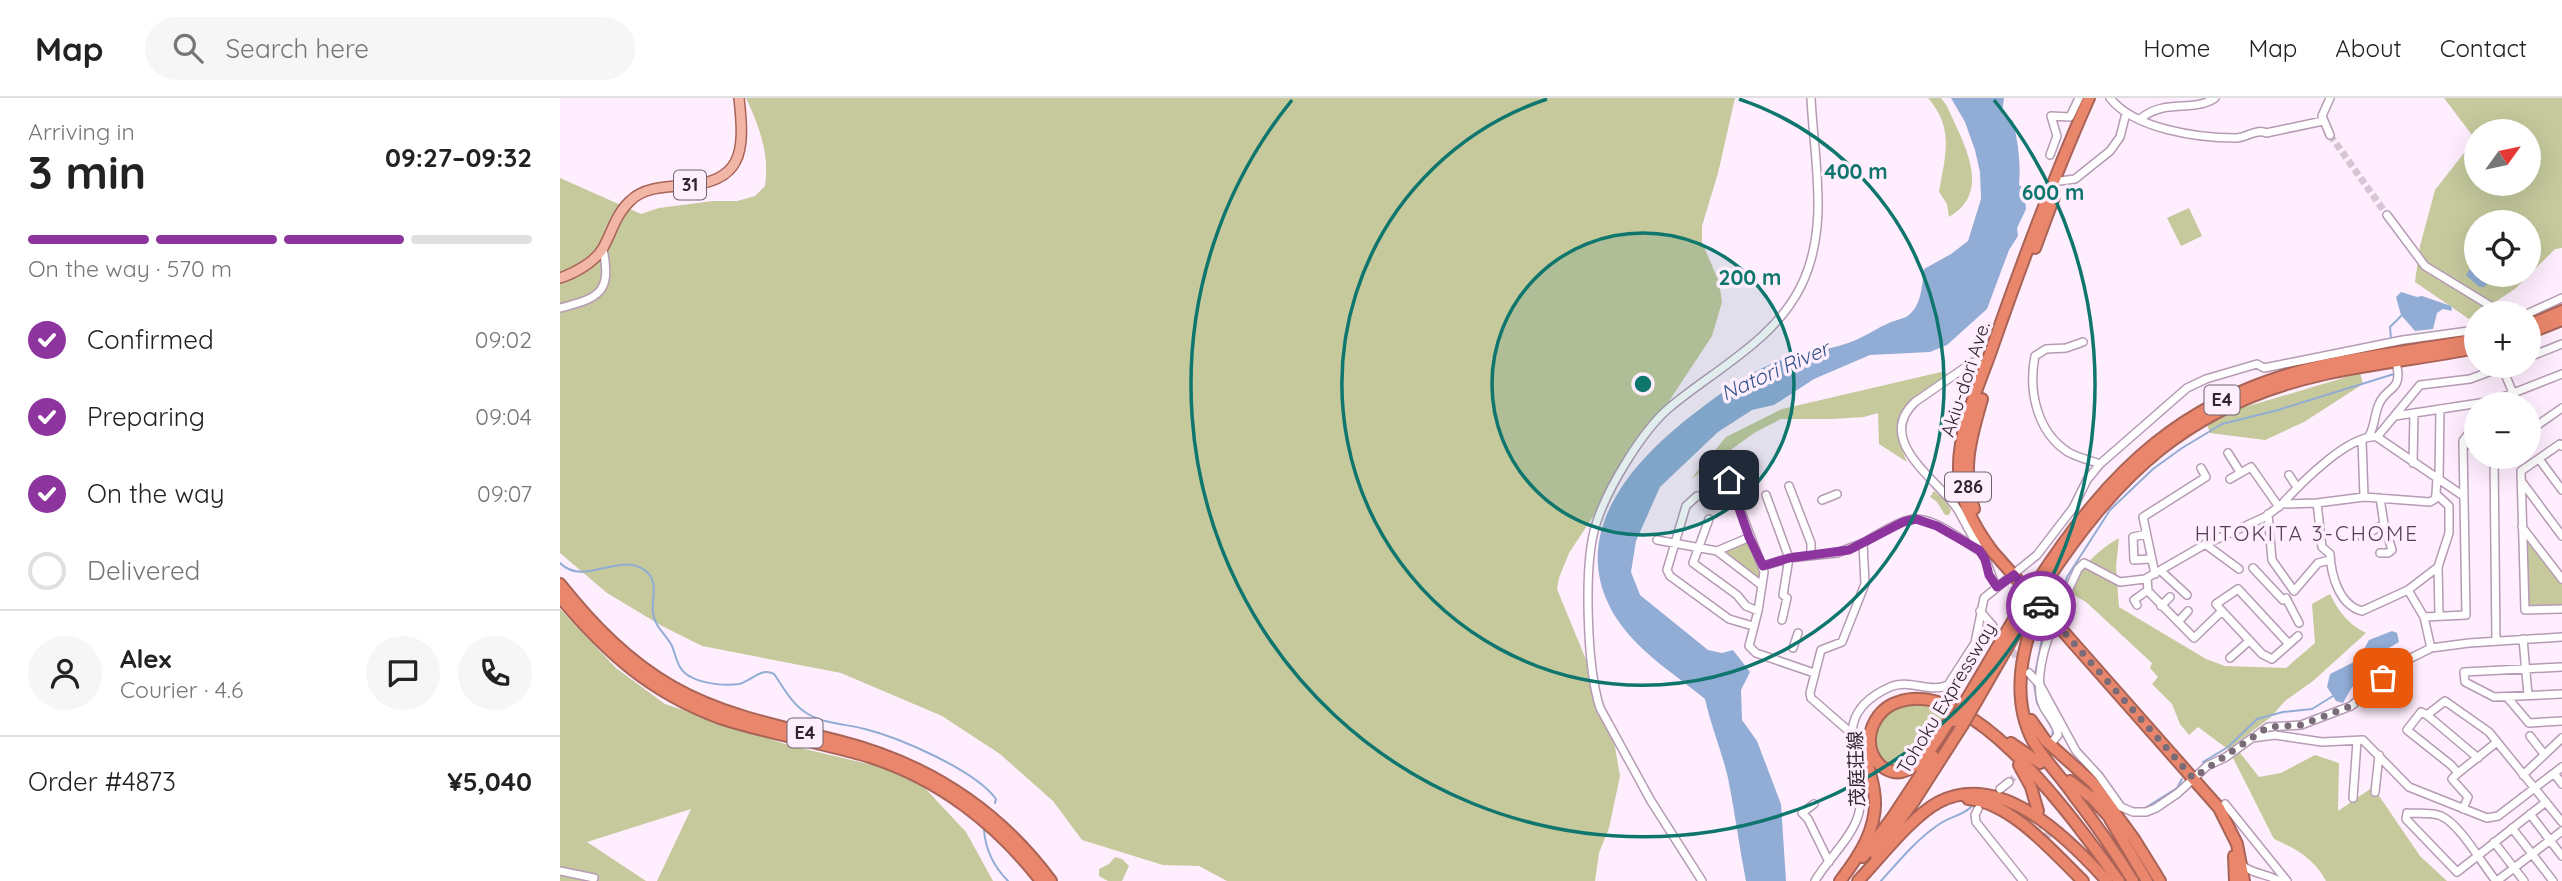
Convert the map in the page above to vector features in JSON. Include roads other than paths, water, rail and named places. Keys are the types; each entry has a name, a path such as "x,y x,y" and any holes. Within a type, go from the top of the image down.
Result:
{"highway":[{"name":"Akiu-dori Ave.","path":"2089,98 2038,217 1986,367 1961,447 1960,487 1977,530 2056,619 2200,772 2225,804 2240,833 2247,875"},
{"name":"Akiu-dori Ave.","path":"2016,573 1996,546 1973,506 1968,488 1967,454 1982,397 2060,181 2095,98"},
{"path":"2541,320 2562,312"},
{"path":"2541,328 2562,320"},
{"name":"Tohoku Expressway","path":"1856,881 1914,801 1970,698 2030,609 2068,534 2118,475 2152,444 2217,402 2259,384 2322,366 2464,341"},
{"name":"E4","path":"2041,588 2092,517 2123,481 2158,449 2201,420 2263,391 2324,374 2464,350"},
{"name":"E4","path":"560,584 611,641 673,687 734,714 872,750 933,775 995,819 1024,847 1051,881"},
{"path":"2041,588 2030,609 2020,681 2021,708 2034,741 2133,881"},
{"name":"E4","path":"560,597 612,655 658,689 720,718 870,758 918,778 951,796 985,821 1041,881"},
{"name":"Tohoku Expressway","path":"1970,698 1994,646 2030,609"},
{"path":"2020,681 2025,706 2036,729 2087,776 2129,842"},
{"path":"1841,881 1863,847 1875,813 1874,788 1864,739 1867,725 1877,709 1899,695 1931,695 1966,709 2040,763"},
{"path":"1956,722 1927,755 1910,769 1890,771 1880,765 1873,756 1870,743 1873,724 1880,713 1897,702 1919,699 1944,704 1964,713 1983,725 2045,786 2119,881"},
{"name":"Tohoku Expressway","path":"1841,881 1892,818 1956,722"},
{"path":"1983,725 2020,766 2031,787 2038,811"},
{"path":"1996,731 2048,784 2125,881"},
{"name":"Akiu-dori Ave.","path":"2200,772 2206,792 2229,825 2247,875"},
{"path":"2070,781 2109,812 2153,881"},
{"path":"2206,792 2229,836 2234,855 2235,881"},
{"path":"1856,881 1925,812 1939,802 1963,794 1990,794 2010,801 2071,845 2107,881"},
{"path":"1900,837 1941,805 1963,799 1984,802 2015,819 2083,881"},
{"path":"2121,828 2153,881"},
{"path":"2050,838 2083,881"}],"main road":[{"name":"31","path":"560,278 571,275 603,249 621,211 637,195 654,188 712,182 730,169 738,157 743,135 739,98"}],"street":[{"path":"1702,881 1651,801 1600,708 1595,692 1588,579 1595,525 1608,494 1664,412 1737,357 1792,302 1808,268 1819,221 1811,98"},
{"path":"2050,155 2057,136 2050,116 2070,117 2079,98"},
{"path":"2110,98 2126,113 2146,123 2170,130 2238,138 2260,131 2266,133 2323,121"},
{"path":"2194,104 2205,98"},
{"path":"2140,118 2160,107 2182,103 2202,106 2214,98"},
{"path":"2330,98 2323,111 2323,121 2330,135"},
{"path":"2060,181 2075,179 2110,151 2120,137 2126,113"},
{"path":"2388,215 2425,266 2482,301"},
{"path":"560,307 591,299 599,294 606,276 603,249"},
{"path":"2541,308 2562,298"},
{"name":"茂庭荘線","path":"1815,881 1853,826 1859,810 1859,785 1851,733 1856,718 1865,705 1890,687 1905,683 1936,688 1948,685 1975,643 1984,598 2037,555 2064,521 2087,480 2100,464 2187,388 2206,379 2257,364 2264,368 2464,332"},
{"path":"2083,342 2066,348 2046,349 2035,356 2036,410 2056,442 2071,453 2100,464"},
{"path":"2541,352 2562,344"},
{"path":"1986,367 1973,362 1915,402 1908,409 1902,427 1912,459 1951,501 1985,559 1989,575 1997,587"},
{"path":"2364,497 2369,437 2379,402 2396,385 2399,377 2397,367"},
{"path":"2515,392 2562,373"},
{"path":"2053,741 2058,735 2057,730 2043,708 2040,685 2043,651 2078,569 2084,563 2120,582 2154,574 2281,505 2327,460 2369,437 2394,416 2420,385 2473,378"},
{"path":"2394,416 2464,406"},
{"path":"2541,423 2562,408"},
{"path":"2281,505 2364,497 2430,502 2435,499 2440,409"},
{"path":"2413,463 2414,413"},
{"path":"2369,437 2462,495"},
{"path":"2424,617 2466,615 2463,441"},
{"path":"2541,457 2560,444 2562,446"},
{"path":"2228,453 2240,472"},
{"path":"2541,461 2562,490"},
{"path":"2230,479 2251,467 2281,505"},
{"path":"2137,605 2134,600 2148,590 2154,574 2143,517 2206,477 2201,468"},
{"path":"2494,469 2496,641"},
{"path":"2524,469 2521,471 2521,482 2525,610 2562,609"},
{"path":"2289,475 2297,487"},
{"path":"1729,480 1739,502 1749,537 1763,566 1758,611 1749,646 1751,650 1814,673"},
{"path":"2178,482 2183,490"},
{"path":"2521,482 2562,536"},
{"path":"1789,486 1811,543 1811,555"},
{"path":"1822,500 1837,494"},
{"path":"2436,494 2449,506 2449,529 2438,567 2439,615"},
{"path":"1766,495 1789,558 1783,595 1787,598 1782,620"},
{"path":"1739,502 1696,496 1686,506 1667,570 1670,576 1729,619 1752,626"},
{"path":"2380,498 2392,550 2380,553"},
{"path":"2318,503 2322,547 2330,554 2343,600 2356,609 2362,611 2408,590 2438,567"},
{"path":"2268,514 2272,559 2294,591"},
{"path":"1709,519 1693,563 1737,595 1746,606 1758,611"},
{"path":"1763,566 1789,558 1837,553 1903,522 1916,519 1937,526 1979,550"},
{"path":"2362,537 2384,524"},
{"path":"2150,559 2134,560 2133,537 2155,525"},
{"path":"2522,527 2562,579"},
{"path":"2449,529 2463,528"},
{"path":"1717,551 1749,537"},
{"path":"1657,540 1717,551 1760,584"},
{"path":"1851,733 1811,698 1814,673 1821,650 1842,642 1863,594 1866,575 1863,543"},
{"path":"2205,544 2239,569"},
{"path":"2283,600 2318,563 2330,560"},
{"path":"2554,569 2562,563"},
{"path":"2253,568 2299,622"},
{"path":"2154,574 2187,595"},
{"path":"2289,644 2238,589 2216,604 2262,654 2272,659 2289,644 2298,636"},
{"path":"2148,590 2194,638 2222,611"},
{"path":"2408,590 2424,617 2431,649"},
{"path":"2161,606 2170,597"},
{"path":"1980,611 1993,626"},
{"path":"2178,622 2188,611"},
{"path":"1793,648 1798,633"},
{"path":"2029,673 2040,685 2076,751 2094,770 2121,807 2146,812 2178,793 2200,772 2268,727 2301,725 2351,706 2405,659 2431,649 2562,637"},
{"path":"2523,639 2528,695"},
{"path":"2230,657 2249,641"},
{"path":"2562,667 2464,672 2465,682 2494,697 2562,694"},
{"path":"2507,697 2529,723 2562,721"},
{"path":"2427,715 2445,701 2489,732 2562,822"},
{"path":"2458,774 2451,765 2407,730 2421,712 2478,758"},
{"path":"2252,738 2275,735 2322,742 2366,742 2409,787 2480,816 2493,818 2562,767"},
{"path":"2530,736 2544,754"},
{"path":"2523,775 2562,738"},
{"path":"2353,798 2357,741"},
{"path":"2463,809 2468,797 2452,779 2497,742"},
{"path":"2375,792 2379,755"},
{"path":"2554,773 2562,784"},
{"path":"2000,789 2009,782"},
{"path":"2546,802 2494,842 2477,857 2457,872 2406,819 2407,813 2437,814 2451,821 2477,857 2496,881 2562,831"},
{"path":"1814,804 1802,813 1829,862"},
{"path":"2225,804 2287,881"},
{"path":"1978,809 1976,822 2023,881"},
{"path":"2530,814 2562,856"},
{"path":"2512,828 2553,881"},
{"path":"2494,842 2524,881"},
{"path":"560,871 594,878"},
{"path":"2247,875 2264,874 2279,881"}],"water":[{"name":"Natori River","path":"1951,98 2004,98 2002,113 2013,121 2016,137 2019,185 2024,188 2026,209 2017,228 2018,236 2009,250 1987,309 1947,345 1930,352 1870,355 1814,379 1774,405 1752,410 1718,432 1660,487 1636,541 1631,572 1640,595 1708,650 1722,653 1733,650 1750,672 1741,690 1742,720 1757,741 1781,804 1786,881 1746,881 1728,778 1705,699 1638,644 1616,618 1599,574 1598,546 1605,519 1618,493 1635,469 1678,427 1727,389 1776,362 1848,343 1911,313 1920,295 1924,269 1968,241 1981,199 1980,172 1975,150 1965,122"},
{"path":"2401,292 2451,306 2452,311 2443,309 2437,313 2433,329 2415,331 2401,315 2396,297"},
{"path":"2392,631 2397,633 2399,642 2377,656 2365,680 2352,687 2343,703 2336,701 2327,687 2330,674 2358,660 2369,640"}],"waterway":[{"path":"2391,339 2390,327 2401,316"},
{"path":"2057,606 2067,577 2110,510 2153,469 2182,448 2222,424 2278,410 2394,374"},
{"path":"560,563 570,570 581,572 626,564 647,572 654,586 653,613 656,623 672,646 680,667 691,677 708,683 734,685 760,673 774,674 793,701 808,714 828,722 880,733 936,756 986,788 996,799 995,803"},
{"path":"2035,674 2042,639 2049,625"},
{"path":"2034,684 2037,703 2053,730 2052,736"},
{"path":"2203,762 2228,747 2257,719 2283,712 2312,709 2333,696"},
{"path":"2145,808 2177,788 2182,779"},
{"path":"1881,881 1930,831 1972,806"},
{"path":"984,831 992,858 1008,881"}],"tunnel":[{"path":"2330,135 2387,215"},
{"path":"1993,626 2029,673"},
{"path":"2009,782 2025,767"},
{"path":"2040,818 2050,838"}],"district":[{"name":"HITOKITA 3-CHOME","path":"2307,534"}]}
